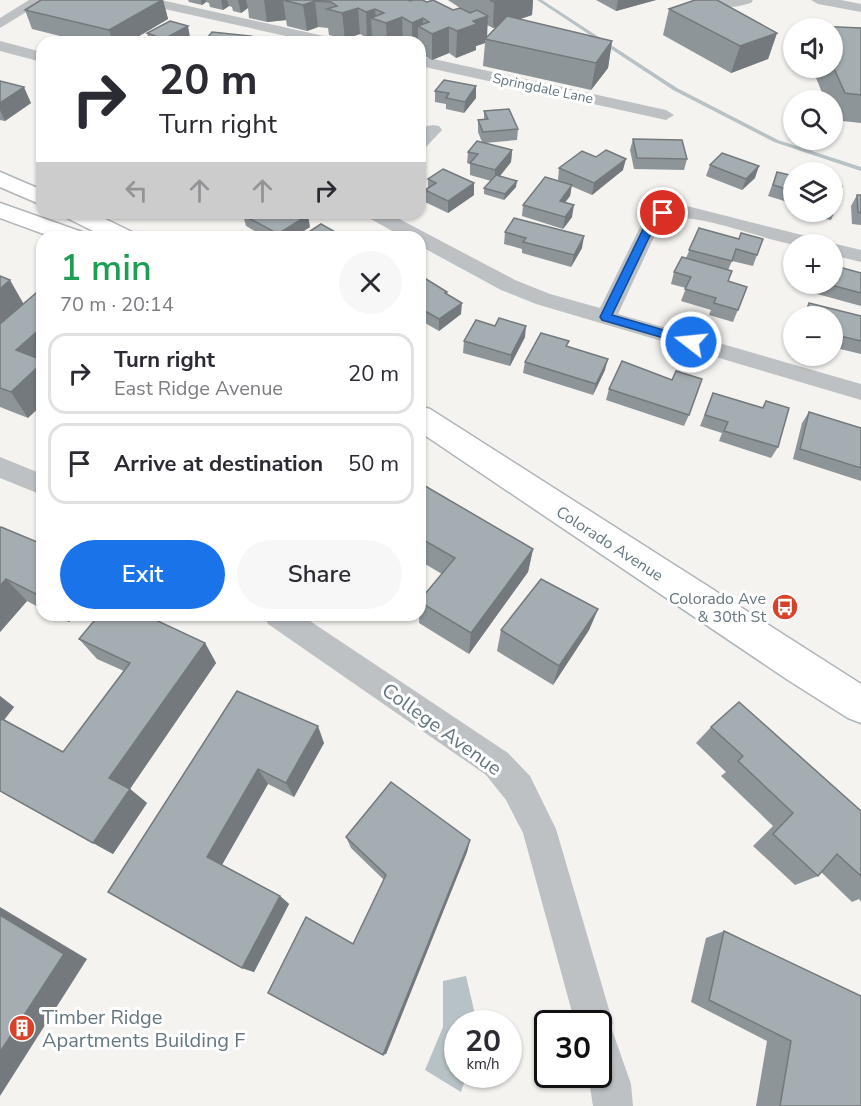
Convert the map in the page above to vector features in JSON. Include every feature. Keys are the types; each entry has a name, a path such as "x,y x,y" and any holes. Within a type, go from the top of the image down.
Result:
{"main road":[{"path":"0,179 36,195"},
{"path":"0,210 58,231"},
{"path":"87,219 112,231"},
{"name":"Colorado Avenue","path":"426,421 791,662 861,705"}],"street":[{"path":"0,24 39,0"},
{"path":"142,0 306,36"},
{"path":"726,0 729,3 746,0"},
{"path":"818,0 861,8"},
{"path":"0,46 36,55"},
{"name":"Springdale Lane","path":"426,62 666,115"},
{"path":"426,136 433,130"},
{"path":"606,317 653,219 663,213 687,212 783,236"},
{"path":"385,219 408,231"},
{"path":"426,241 508,285 543,298 861,392"},
{"path":"843,252 861,256"},
{"path":"0,467 36,482"},
{"name":"College Avenue","path":"287,621 497,764 518,788 539,829 590,1010"},
{"path":"611,1088 612,1106"}],"shaded area":[{"path":"466,976 474,1010 444,1010 444,1082 425,1070 443,1027 443,981"}],"building":[{"path":"41,0 162,0 109,30 25,10"},
{"path":"283,0 422,0 427,2 433,0 453,10 460,8 470,13 477,10 488,16 473,21 477,24 457,31 449,27 432,34 418,26 429,22 423,18 412,23 402,17 386,23 371,18 384,13 375,9 366,12 358,8 342,13 327,9 337,6 331,2 315,1 303,5"},
{"path":"695,0 717,0 777,33 740,46 669,9"},
{"path":"507,16 612,41 596,63 485,39"},
{"path":"170,21 188,26 170,36 156,36 147,33"},
{"path":"843,27 861,28 861,95 845,93 838,78 843,78"},
{"path":"212,32 251,36 209,36"},
{"path":"444,80 476,86 465,102 446,98 449,93 435,91"},
{"path":"0,81 24,87 0,103"},
{"path":"509,109 518,129 483,132 478,120 488,119 484,111"},
{"path":"633,139 682,140 687,159 637,158"},
{"path":"477,141 512,150 495,170 470,163 478,154 468,152"},
{"path":"606,150 626,159 594,183 559,168 582,151 596,157"},
{"path":"722,153 759,166 746,179 710,165"},
{"path":"443,169 474,183 448,201 426,190 436,183 428,179"},
{"path":"777,172 783,173 783,188 773,185"},
{"path":"496,175 517,181 505,194 484,188"},
{"path":"545,177 572,185 560,201 574,205 565,217 523,205"},
{"path":"857,195 861,195 861,213 858,212"},
{"path":"514,218 584,236 574,255 523,242 526,238 505,232"},
{"path":"250,219 302,219 283,231 272,231"},
{"path":"321,224 333,231 310,231"},
{"path":"699,228 739,239 741,233 763,239 757,255 736,249 732,261 689,250"},
{"path":"682,257 732,271 728,281 747,287 738,310 714,303 716,298 685,289 691,277 674,272"},
{"path":"843,268 861,273 861,293 843,288"},
{"path":"0,276 10,280 0,289"},
{"path":"426,279 462,303 439,319 426,312"},
{"path":"36,293 36,332 16,350 36,358 36,369 11,392 0,388 0,324"},
{"path":"843,312 861,316 861,341 843,337"},
{"path":"499,318 526,326 511,355 464,341 476,320 495,326"},
{"path":"541,333 569,341 566,346 608,359 596,384 525,362"},
{"path":"622,361 672,380 676,371 702,379 689,415 609,389"},
{"path":"713,393 763,408 766,401 789,408 778,447 724,431 728,422 705,415"},
{"path":"809,412 861,428 861,468 800,449"},
{"path":"426,487 533,549 471,633 426,606 426,593 455,558 426,541"},
{"path":"0,528 36,542 36,594 6,579 0,586"},
{"path":"541,579 598,609 559,666 501,630"},
{"path":"94,621 158,621 205,643 109,778 130,789 93,843 0,791 0,721 2,719 63,752 130,663 79,639"},
{"path":"237,691 318,726 286,783 258,769 207,857 280,896 242,968 108,892"},
{"path":"739,702 861,811 861,876 837,854 818,876 773,834 793,813 738,761 743,756 711,727"},
{"path":"391,782 470,840 383,1055 268,993 306,917 353,944 386,875 346,837"},
{"path":"0,915 64,954 0,1052"},
{"path":"724,931 861,996 861,1106 780,1106 791,1041 709,1000"}],"waterway":[{"path":"539,0 675,89 776,141 861,169"}],"place":[{"name":"Colorado Ave & 30th St","path":"785,607"},
{"name":"Timber Ridge Apartments Building F","path":"22,1028"}],"route":[{"path":"663,213 653,219 606,317 691,342"}]}
